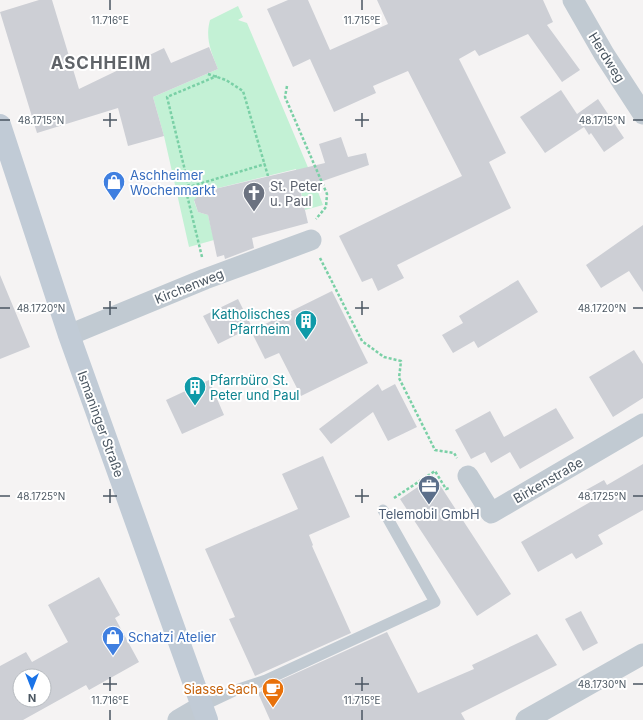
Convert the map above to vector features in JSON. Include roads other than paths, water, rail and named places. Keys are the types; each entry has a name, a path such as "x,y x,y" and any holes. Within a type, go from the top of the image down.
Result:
{"main road":[{"name":"Ismaninger Straße","path":"0,126 68,335 205,713"}],"street":[{"name":"Herdweg","path":"572,0 604,54 643,114"},
{"name":"Kirchenweg","path":"68,335 205,279 311,240"},
{"name":"Birkenstraße","path":"468,476 491,513 643,424"},
{"path":"526,720 643,654"},
{"path":"178,720 205,713"}],"lane":[{"path":"205,713 236,690 266,680 435,602 383,510"}],"place":[{"name":"Aschheimer Wochenmarkt","path":"114,202"},
{"name":"St. Peter u. Paul","path":"254,212"},
{"name":"Katholisches Pfarrheim","path":"306,340"},
{"name":"Pfarrbüro St. Peter und Paul","path":"195,406"},
{"name":"Telemobil GmbH","path":"429,506"},
{"name":"Schatzi Atelier","path":"113,656"},
{"name":"Siasse Sach","path":"273,708"}],"district":[{"name":"ASCHHEIM","path":"101,63"}]}
